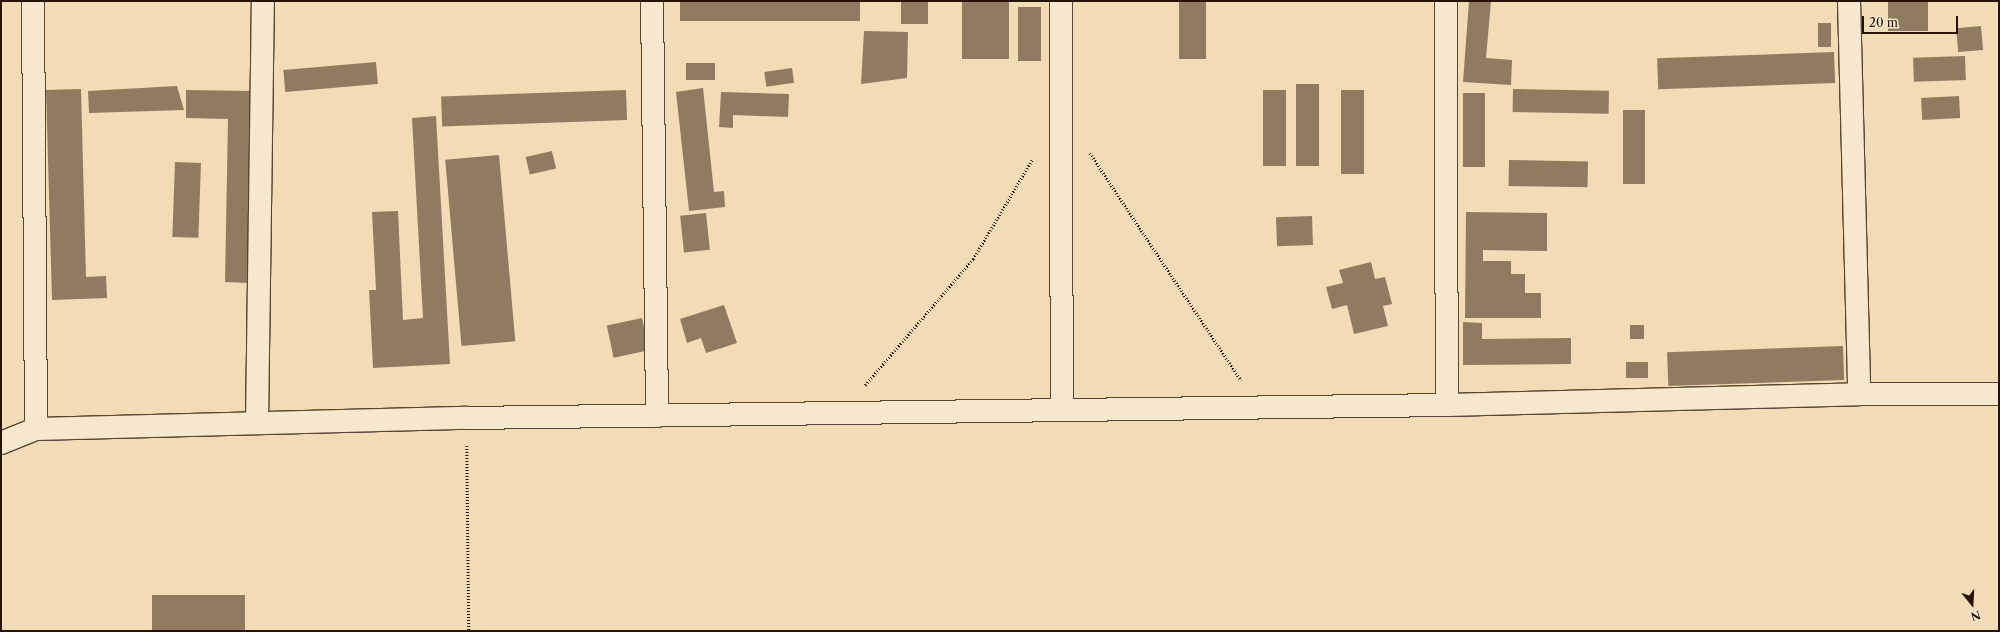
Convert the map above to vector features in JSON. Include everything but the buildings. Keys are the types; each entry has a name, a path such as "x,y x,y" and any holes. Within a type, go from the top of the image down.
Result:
{"street":[{"path":"33,1 36,429"},
{"path":"257,423 263,1"},
{"path":"652,1 658,416"},
{"path":"1061,1 1062,410"},
{"path":"1446,1 1447,405"},
{"path":"1849,1 1859,394"},
{"path":"1,443 36,429 257,423 467,418 840,414 1259,406 1447,405 1859,394 1999,394"}],"path":[{"path":"1088,150 1259,406"},
{"path":"840,414 973,259 1034,158"},
{"path":"467,418 469,631"}]}
